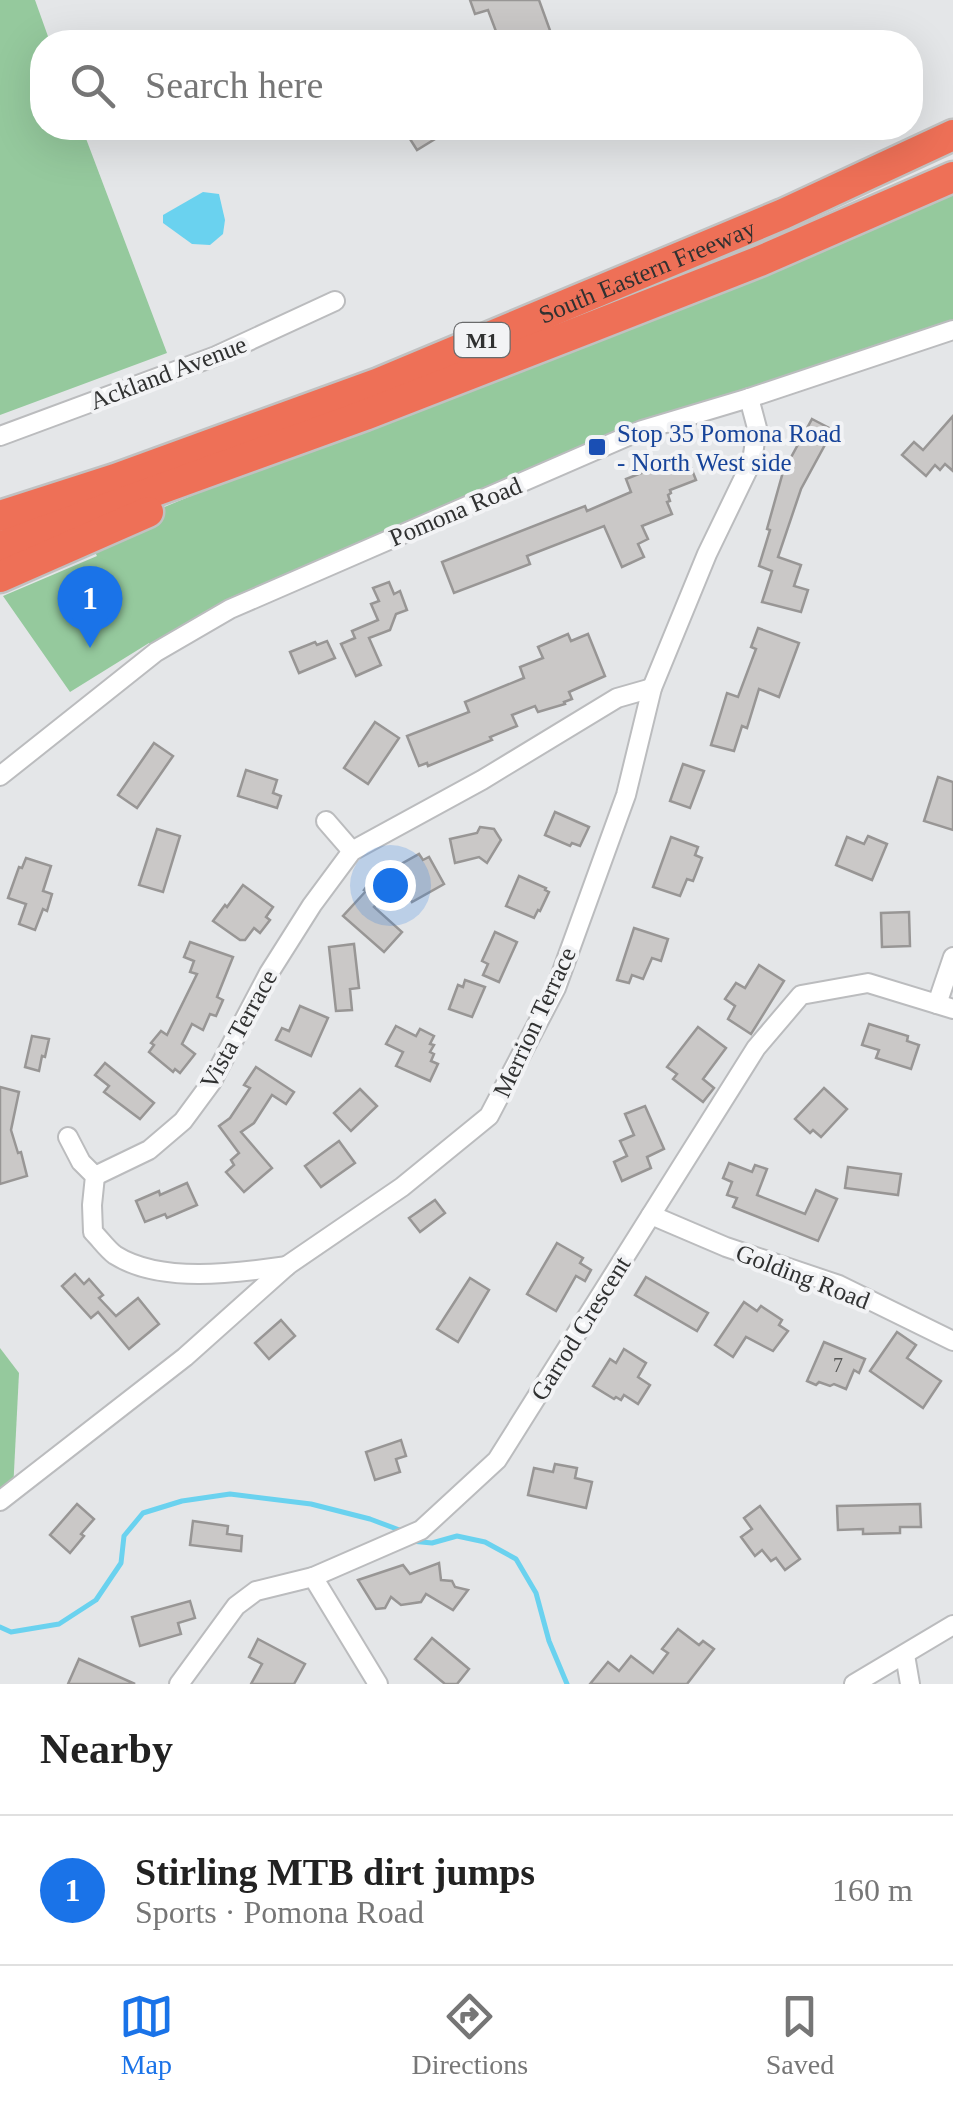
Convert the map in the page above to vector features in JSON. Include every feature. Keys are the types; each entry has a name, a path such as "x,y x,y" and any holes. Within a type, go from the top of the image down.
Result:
{"highway":[{"name":"South Eastern Freeway","path":"0,516 116,479 379,383 783,214 953,135"},
{"name":"South Eastern Freeway","path":"0,547 365,415 760,261 953,177"},
{"path":"0,577 308,446 365,415"}],"street":[{"name":"Ackland Avenue","path":"0,436 216,356 334,302"},
{"name":"Pomona Road","path":"0,776 156,652 230,608 642,430 953,330"},
{"name":"Merrion Terrace","path":"0,1501 185,1356 288,1266 402,1187 489,1116 556,988 626,795 652,688 707,554 752,461 757,428 749,398"},
{"name":"Vista Terrace","path":"95,1176 149,1150 183,1121 211,1083 269,972 312,904 352,851 455,796 618,698 652,688"},
{"path":"326,821 352,851"},
{"path":"945,1006 953,957"},
{"name":"Garrod Crescent","path":"179,1684 236,1606 256,1590 313,1578 422,1530 497,1460 756,1048 801,995 868,982 945,1006"},
{"path":"68,1137 81,1162 95,1176 93,1232 114,1254 142,1266 172,1272 214,1273 288,1266"},
{"name":"Golding Road","path":"651,1215 726,1247 839,1286 953,1341"},
{"path":"313,1578 378,1684"},
{"path":"854,1684 953,1625"},
{"path":"905,1655 910,1684"}],"green space":[{"path":"0,0 35,0 46,30 30,30 30,140 87,140 167,353 0,415"},
{"path":"953,177 953,329 642,430 156,652 149,643 70,692 3,596 97,556 88,539"},
{"path":"0,1348 19,1373 13,1491 0,1501"}],"water":[{"path":"203,192 219,194 225,220 223,234 210,245 192,244 163,223 163,215"}],"building":[{"path":"470,0 539,0 550,30 496,30 488,10 475,14"},
{"path":"411,140 433,140 417,150"},
{"path":"953,416 953,471 945,464 940,470 935,465 926,476 902,455 914,442 923,450"},
{"path":"812,419 833,430 801,489 778,557 801,565 794,586 808,590 801,612 762,602 772,571 759,566 783,472"},
{"path":"688,460 696,480 670,490 667,502 672,514 642,526 648,539 638,544 644,557 622,567 604,526 527,556 530,564 454,593 442,562 585,506 587,511 631,492 626,479"},
{"path":"389,582 394,594 400,591 407,610 396,614 390,630 369,638 381,665 356,676 341,644 355,638 352,631 378,620 371,604 379,601 373,588"},
{"path":"758,628 799,643 779,697 759,689 747,728 742,726 734,751 711,745 727,693 738,697 756,649 751,647"},
{"path":"568,634 571,641 588,634 605,676 569,692 572,699 565,704 538,712 535,706 512,715 517,726 490,737 492,740 428,766 419,766 407,736 469,712 465,702 524,678 520,667 543,658 538,647"},
{"path":"327,641 335,658 299,673 290,652"},
{"path":"375,722 399,738 368,784 344,768"},
{"path":"154,743 173,756 137,808 118,795"},
{"path":"683,764 704,771 690,808 670,801"},
{"path":"246,770 277,780 273,793 281,796 277,808 238,796"},
{"path":"938,777 953,782 953,830 924,821"},
{"path":"555,812 589,827 580,846 545,835"},
{"path":"480,827 494,829 501,840 487,863 479,857 455,863 450,839 477,833"},
{"path":"157,829 180,836 163,892 139,885"},
{"path":"868,836 887,844 872,880 836,865 847,837 864,844"},
{"path":"671,837 698,847 695,855 702,858 693,881 687,879 680,896 653,887"},
{"path":"419,854 423,860 429,857 444,884 412,902 394,868"},
{"path":"26,858 51,866 43,891 52,894 35,930 19,924 26,904 8,898"},
{"path":"519,876 549,892 534,918 506,906"},
{"path":"373,878 388,891 374,907 402,932 384,952 343,916"},
{"path":"243,885 273,907 266,917 270,920 260,933 254,928 245,940 240,940 213,921"},
{"path":"909,912 910,946 882,947 881,913"},
{"path":"634,928 668,939 661,961 652,958 643,979 632,975 629,983 617,980"},
{"path":"495,932 517,942 499,982 483,975 488,964 482,961"},
{"path":"190,942 233,957 217,997 223,1000 216,1016 210,1014 203,1030 192,1024 182,1044 195,1054 180,1073 175,1069 173,1072 149,1052 161,1031 167,1035 197,974 190,972 194,961 184,957"},
{"path":"354,944 359,988 350,989 352,1010 336,1011 329,947"},
{"path":"759,965 784,981 751,1034 728,1019 735,1006 725,999 736,983 745,988"},
{"path":"465,980 485,987 472,1017 449,1009 458,985 463,987"},
{"path":"300,1006 328,1018 311,1056 276,1040 282,1028 289,1031"},
{"path":"869,1024 908,1036 907,1041 919,1045 911,1069 876,1058 879,1050 862,1045"},
{"path":"396,1026 416,1036 420,1029 434,1036 430,1044 434,1045 431,1061 438,1064 430,1081 396,1066 403,1052 386,1044"},
{"path":"698,1027 726,1048 703,1079 714,1088 703,1102 673,1079 677,1074 667,1067"},
{"path":"32,1036 49,1039 39,1071 25,1067"},
{"path":"105,1063 154,1103 140,1119 104,1092 109,1086 95,1075"},
{"path":"256,1067 294,1092 286,1104 272,1095 254,1123 241,1132 272,1168 244,1192 226,1172 239,1153 219,1126 230,1118 250,1088 244,1085"},
{"path":"0,1087 19,1092 11,1130 27,1176 0,1184"},
{"path":"824,1088 847,1109 821,1137 795,1119"},
{"path":"360,1089 377,1106 351,1131 334,1113"},
{"path":"645,1106 664,1149 647,1157 651,1168 622,1181 614,1162 627,1156 620,1141 634,1135 625,1114"},
{"path":"339,1141 355,1163 321,1187 305,1166"},
{"path":"729,1163 752,1172 755,1165 767,1169 757,1195 805,1214 816,1190 837,1199 818,1241 733,1207 737,1198 727,1195 732,1182 723,1178"},
{"path":"848,1167 901,1174 898,1195 845,1188"},
{"path":"187,1183 197,1205 167,1218 165,1214 145,1222 136,1201"},
{"path":"435,1200 445,1213 420,1232 409,1218"},
{"path":"557,1243 583,1258 580,1263 591,1270 585,1281 576,1276 556,1311 527,1294"},
{"path":"75,1274 84,1284 89,1279 103,1295 99,1298 116,1316 138,1298 159,1324 129,1349 98,1312 91,1318 62,1286"},
{"path":"646,1277 708,1313 697,1331 635,1295"},
{"path":"470,1278 489,1290 458,1342 437,1329"},
{"path":"744,1302 757,1311 761,1306 782,1320 779,1325 788,1331 773,1351 746,1337 733,1357 715,1345"},
{"path":"281,1320 295,1336 269,1359 255,1343"},
{"path":"897,1332 916,1345 907,1358 941,1381 923,1408 870,1371"},
{"path":"824,1342 865,1359 859,1373 854,1370 846,1389 807,1381"},
{"path":"624,1349 646,1363 638,1377 650,1385 638,1404 624,1395 621,1400 614,1399 593,1386 610,1359 616,1363"},
{"path":"401,1440 406,1456 396,1459 400,1472 375,1480 366,1452"},
{"path":"555,1464 577,1468 575,1478 592,1482 586,1508 528,1495 534,1468 553,1472"},
{"path":"77,1504 94,1519 70,1553 50,1535"},
{"path":"920,1504 921,1527 900,1527 900,1533 838,1530 837,1506"},
{"path":"760,1506 800,1559 785,1570 776,1558 771,1561 762,1550 755,1556 741,1537 752,1529 744,1518"},
{"path":"193,1521 228,1526 227,1534 242,1536 241,1551 190,1545"},
{"path":"439,1563 441,1580 468,1590 453,1610 426,1594 421,1602 401,1605 391,1597 385,1608 376,1609 358,1580 403,1565 410,1574"},
{"path":"190,1601 195,1618 178,1623 181,1634 140,1646 132,1617"},
{"path":"678,1629 699,1645 703,1641 714,1649 687,1684 590,1684 608,1662 619,1671 631,1656 653,1673 668,1653 662,1649"},
{"path":"432,1638 469,1669 457,1684 445,1684 415,1659"},
{"path":"258,1639 305,1664 294,1684 251,1684 262,1664 249,1657"},
{"path":"79,1659 135,1684 68,1684"}],"waterway":[{"path":"0,1627 11,1632 59,1624 96,1600 121,1563 124,1536 143,1513 182,1501 230,1494 311,1504 402,1531"},
{"path":"411,1541 432,1543 457,1536 485,1542 516,1559 536,1593 549,1641 567,1684"}],"place":[{"name":"Stop 35 Pomona Road - North West side","path":"597,447"},
{"name":"Stirling MTB dirt jumps","path":"90,648"}]}
